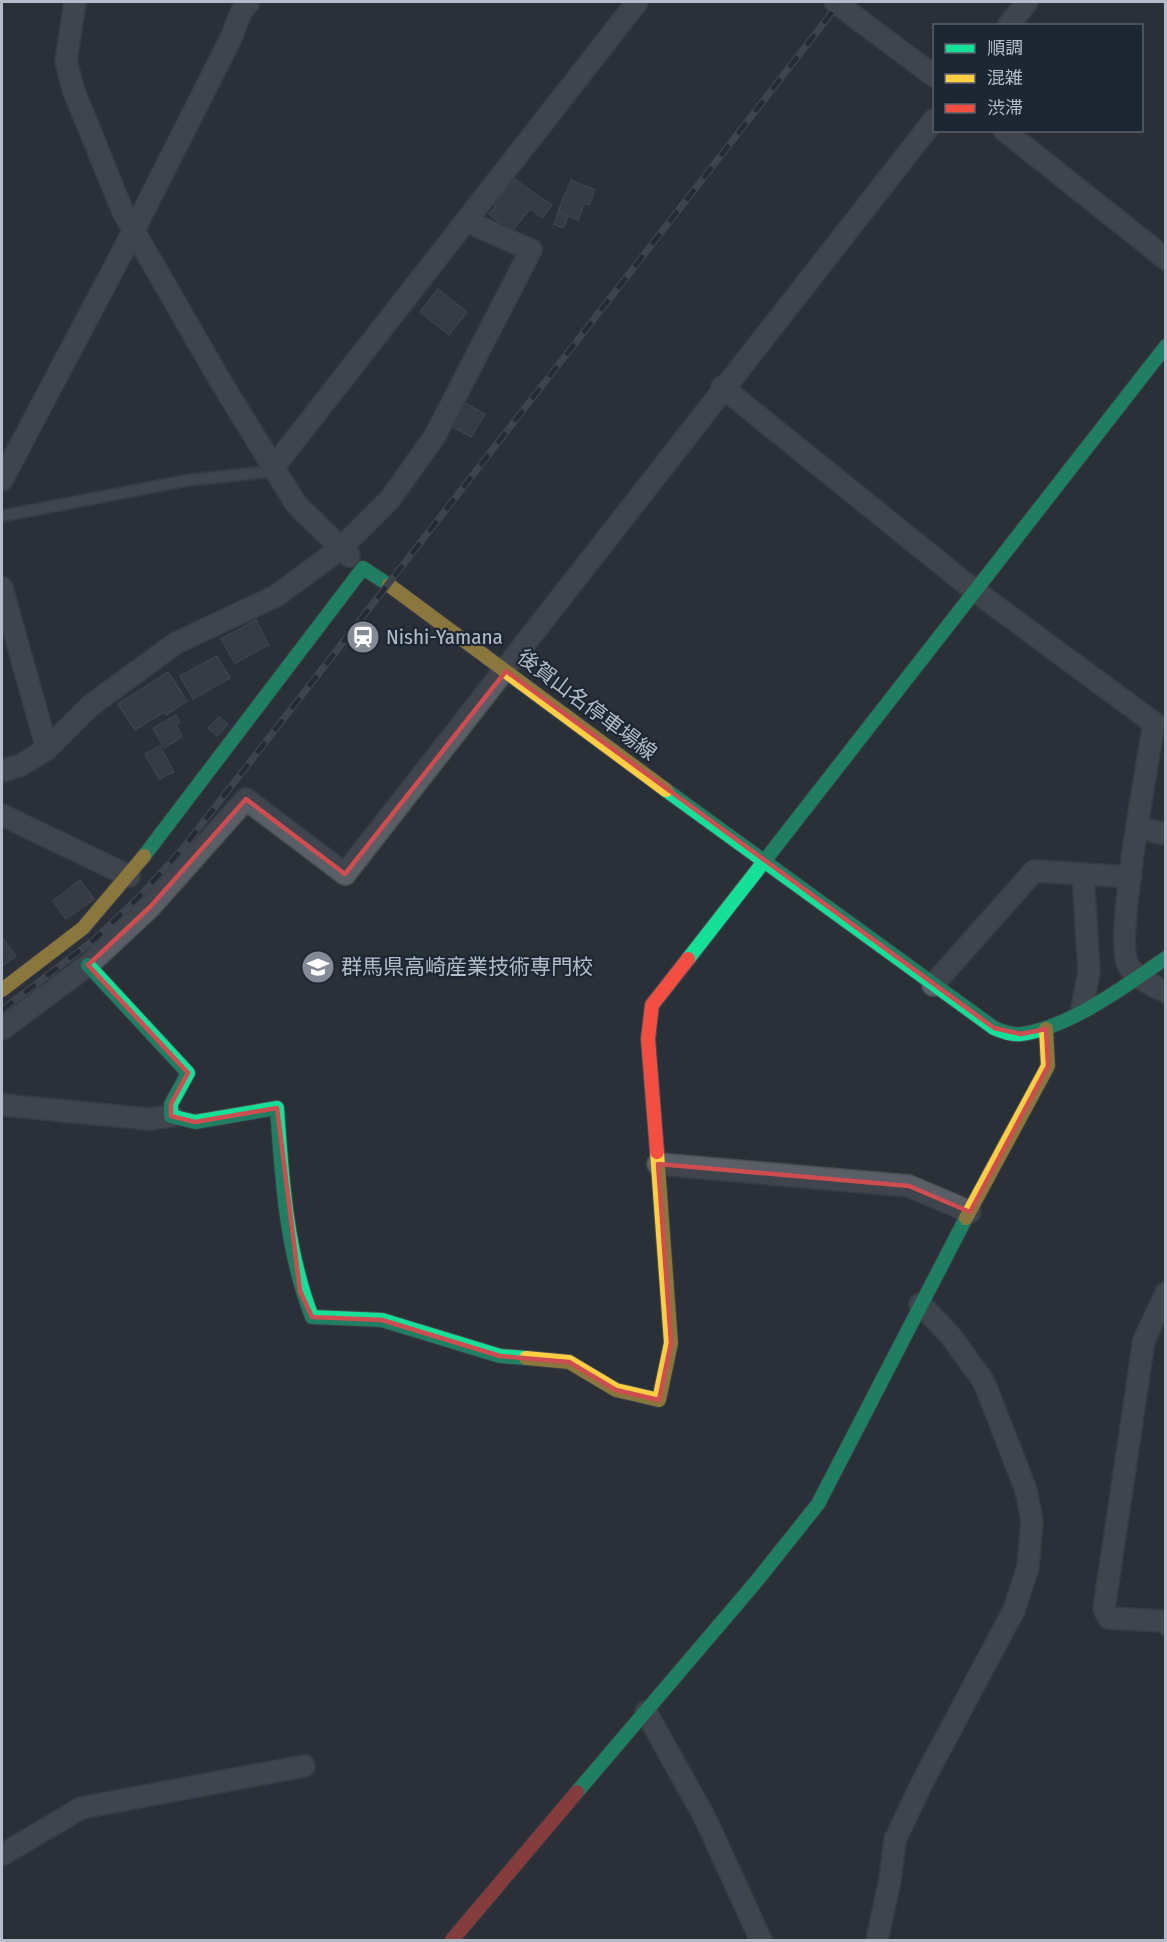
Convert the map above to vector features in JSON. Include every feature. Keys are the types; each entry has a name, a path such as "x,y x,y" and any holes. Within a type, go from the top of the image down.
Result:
{"street":[{"path":"2,990 83,928 129,876 363,568 340,549 296,504 123,212 73,89 66,61 75,2"},
{"path":"273,468 637,2"},
{"path":"835,2 933,75"},
{"path":"1010,24 1027,2"},
{"path":"2,480 134,231 231,38 241,5"},
{"path":"2,1029 88,965 150,907 246,799 345,874 506,670 722,387 933,121"},
{"path":"1006,132 1166,260"},
{"path":"2,771 21,765 47,749 90,706 177,643 276,596 340,549 390,499 435,436 531,250 466,221"},
{"path":"2,1105 149,1119 171,1116 195,1122 277,1108 284,1188 300,1291 312,1317 382,1320 500,1356 569,1362 616,1390 659,1400 671,1343 648,1039 652,1005 1166,346"},
{"path":"722,387 975,591 1154,723 1124,926 1127,964 1138,977 1166,992"},
{"name":"後賀山名停車場線","path":"363,568 387,583 765,863 994,1028 1008,1034 1046,1029 1138,977 1166,958"},
{"path":"2,588 47,749"},
{"path":"2,815 129,876"},
{"path":"1138,828 1166,834"},
{"path":"933,985 1034,871 1131,877"},
{"path":"1082,1008 1089,972 1083,874"},
{"path":"88,965 188,1073 171,1104 171,1116"},
{"path":"456,1939 755,1583 818,1504 920,1304 1048,1066 1046,1029"},
{"path":"657,1164 909,1186 970,1212"},
{"path":"1166,1293 1144,1340 1104,1609 1109,1618 1162,1621 1166,1624"},
{"path":"877,1941 890,1880 895,1840 922,1783 1014,1610 1028,1567 1032,1521 1026,1490 984,1382 950,1335 920,1304"},
{"path":"646,1712 704,1816 761,1941"},
{"path":"2,1856 81,1808 304,1766"}],"lane":[{"path":"2,516 189,480 267,472 273,468"}],"highlighted area":[{"path":"506,671 994,1028 1021,1034 1046,1029 1048,1066 970,1212 909,1186 658,1164 671,1343 659,1400 616,1390 569,1362 500,1356 382,1320 312,1317 300,1291 277,1108 195,1122 171,1116 171,1104 188,1073 88,965 150,907 246,799 345,874"}],"building":[{"path":"514,179 552,205 542,218 530,209 511,232 489,214 496,206 493,205"},
{"path":"571,180 595,190 589,205 584,204 578,220 558,211"},
{"path":"558,213 568,217 563,228 554,224"},
{"path":"438,289 467,312 449,335 420,312"},
{"path":"463,402 485,414 471,437 450,425"},
{"path":"256,620 269,645 235,663 221,639"},
{"path":"217,656 230,678 193,699 180,676"},
{"path":"168,672 187,701 166,715 164,712 135,730 118,704"},
{"path":"176,715 180,723 176,725 182,737 164,748 153,728"},
{"path":"219,717 228,724 217,736 208,728"},
{"path":"160,746 174,772 159,779 145,754"},
{"path":"80,880 94,899 66,919 53,901"},
{"path":"4,940 16,956 2,966 2,941"}],"railway":[{"path":"2,1010 95,939 140,896 184,847 840,2"}],"traffic: fast":[{"path":"688,959 1166,346"},
{"path":"144,856 363,568 389,585"},
{"path":"666,790 994,1028 1004,1032 1021,1034 1039,1030 1078,1014 1166,958"},
{"path":"88,965 188,1073 171,1104 171,1116 195,1122 277,1108 283,1188 291,1240 303,1292 312,1317 382,1320 500,1356 526,1358"},
{"path":"577,1792 755,1583 818,1504 966,1218"}],"traffic: slow":[{"path":"389,585 666,790"},
{"path":"2,990 83,928 144,856"},
{"path":"966,1218 1048,1066 1046,1029"},
{"path":"526,1358 569,1362 616,1390 659,1400 671,1343 657,1152"}],"traffic: jam":[{"path":"657,1152 648,1039 652,1005 688,959"},
{"path":"452,1940 577,1792"}],"place":[{"name":"Nishi-Yamana","path":"363,637"},
{"name":"群馬県高崎産業技術専門校","path":"318,967"}]}
